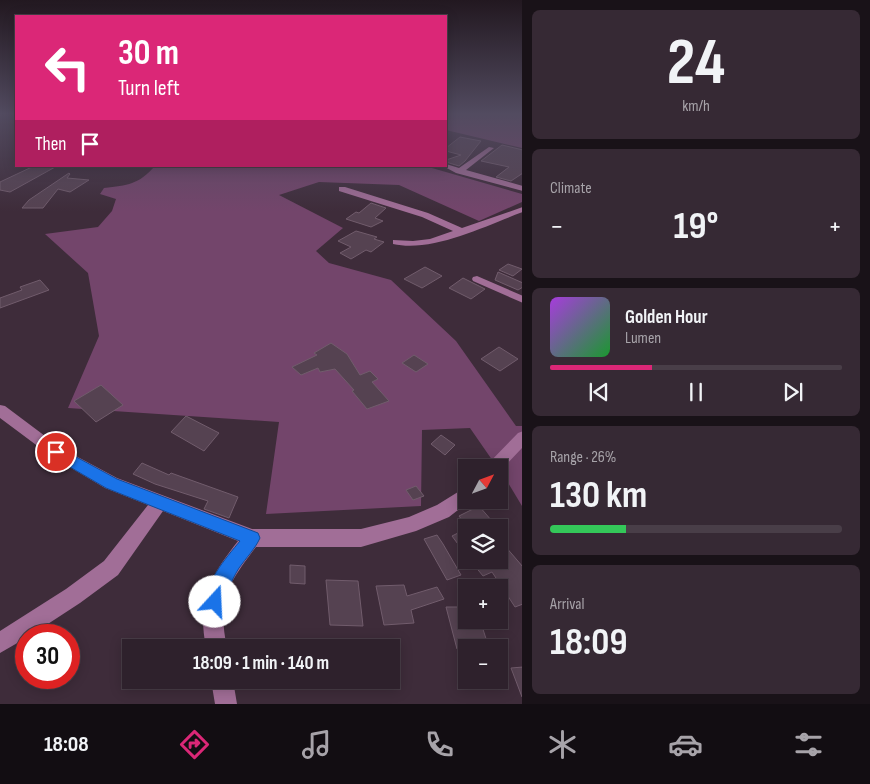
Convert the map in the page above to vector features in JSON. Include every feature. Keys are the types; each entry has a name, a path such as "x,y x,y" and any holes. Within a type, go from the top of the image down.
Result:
{"street":[{"path":"459,171 491,148"},
{"path":"447,166 522,188"},
{"path":"342,189 425,215 461,231"},
{"path":"396,242 413,244 431,242 522,208"},
{"path":"477,279 522,300"},
{"path":"0,410 56,452 111,483 252,538 361,538 410,525 443,511 458,500"},
{"path":"501,459 522,437"},
{"path":"0,643 73,596 111,568 160,502"},
{"path":"216,639 212,616 218,587 233,562 252,538"},
{"path":"224,689 226,704"}],"shaded area":[{"path":"154,167 428,167 522,194 522,202 479,221 399,185 319,182 279,195 343,228 316,251 329,263 391,280 456,341 516,426 522,426 522,506 508,483 508,459 491,459 470,428 422,430 421,506 266,514 279,422 68,408 99,336 88,273 45,234 98,227 112,211 116,199 100,194 104,188 132,183 143,177"}],"building":[{"path":"477,146 459,166 447,162 447,160 461,155 447,151 447,147"},
{"path":"501,146 522,150 522,174 511,181 496,177 509,167 481,161"},
{"path":"32,167 55,167 10,192 0,190 0,182"},
{"path":"69,173 67,178 89,180 70,192 58,189 43,208 22,208 29,200"},
{"path":"371,203 386,208 375,218 383,221 371,227 346,219 356,212 359,213"},
{"path":"356,231 377,237 374,239 384,242 371,252 366,250 351,259 340,253 351,247 338,241"},
{"path":"508,264 522,269 513,276 499,270"},
{"path":"425,267 442,276 422,288 404,279"},
{"path":"498,272 522,283 522,288 518,290 495,280"},
{"path":"463,278 485,289 471,299 449,288"},
{"path":"40,280 49,290 0,308 0,298 22,290 20,287"},
{"path":"331,343 347,354 360,375 370,371 378,379 372,382 389,401 367,409 352,391 354,390 335,369 320,372 318,368 301,375 292,367 317,355 314,353"},
{"path":"499,347 518,359 500,371 481,359"},
{"path":"414,355 428,364 416,372 402,363"},
{"path":"101,385 123,405 96,422 74,401"},
{"path":"186,416 219,433 204,451 171,432"},
{"path":"441,435 455,445 445,455 431,444"},
{"path":"142,463 169,475 171,473 238,497 229,518 204,509 208,501 155,484 133,474"},
{"path":"416,486 424,496 413,500 406,490"},
{"path":"473,509 482,509 490,519 461,519 459,516"},
{"path":"458,533 458,544 452,536"},
{"path":"437,535 461,575 447,580 424,539"},
{"path":"508,550 522,566 522,604 515,607 508,596 508,579 497,579 492,572 483,576 477,569 508,569"},
{"path":"290,565 305,566 305,584 290,583"},
{"path":"326,580 358,581 363,626 330,625"},
{"path":"404,585 407,596 437,587 444,599 411,610 414,623 384,625 376,586"},
{"path":"446,607 458,607 458,629 483,629 486,639 458,639 457,649"},
{"path":"522,667 522,697 511,668"}],"route":[{"path":"56,452 111,483 252,538 233,562 218,587 215,602"}]}
